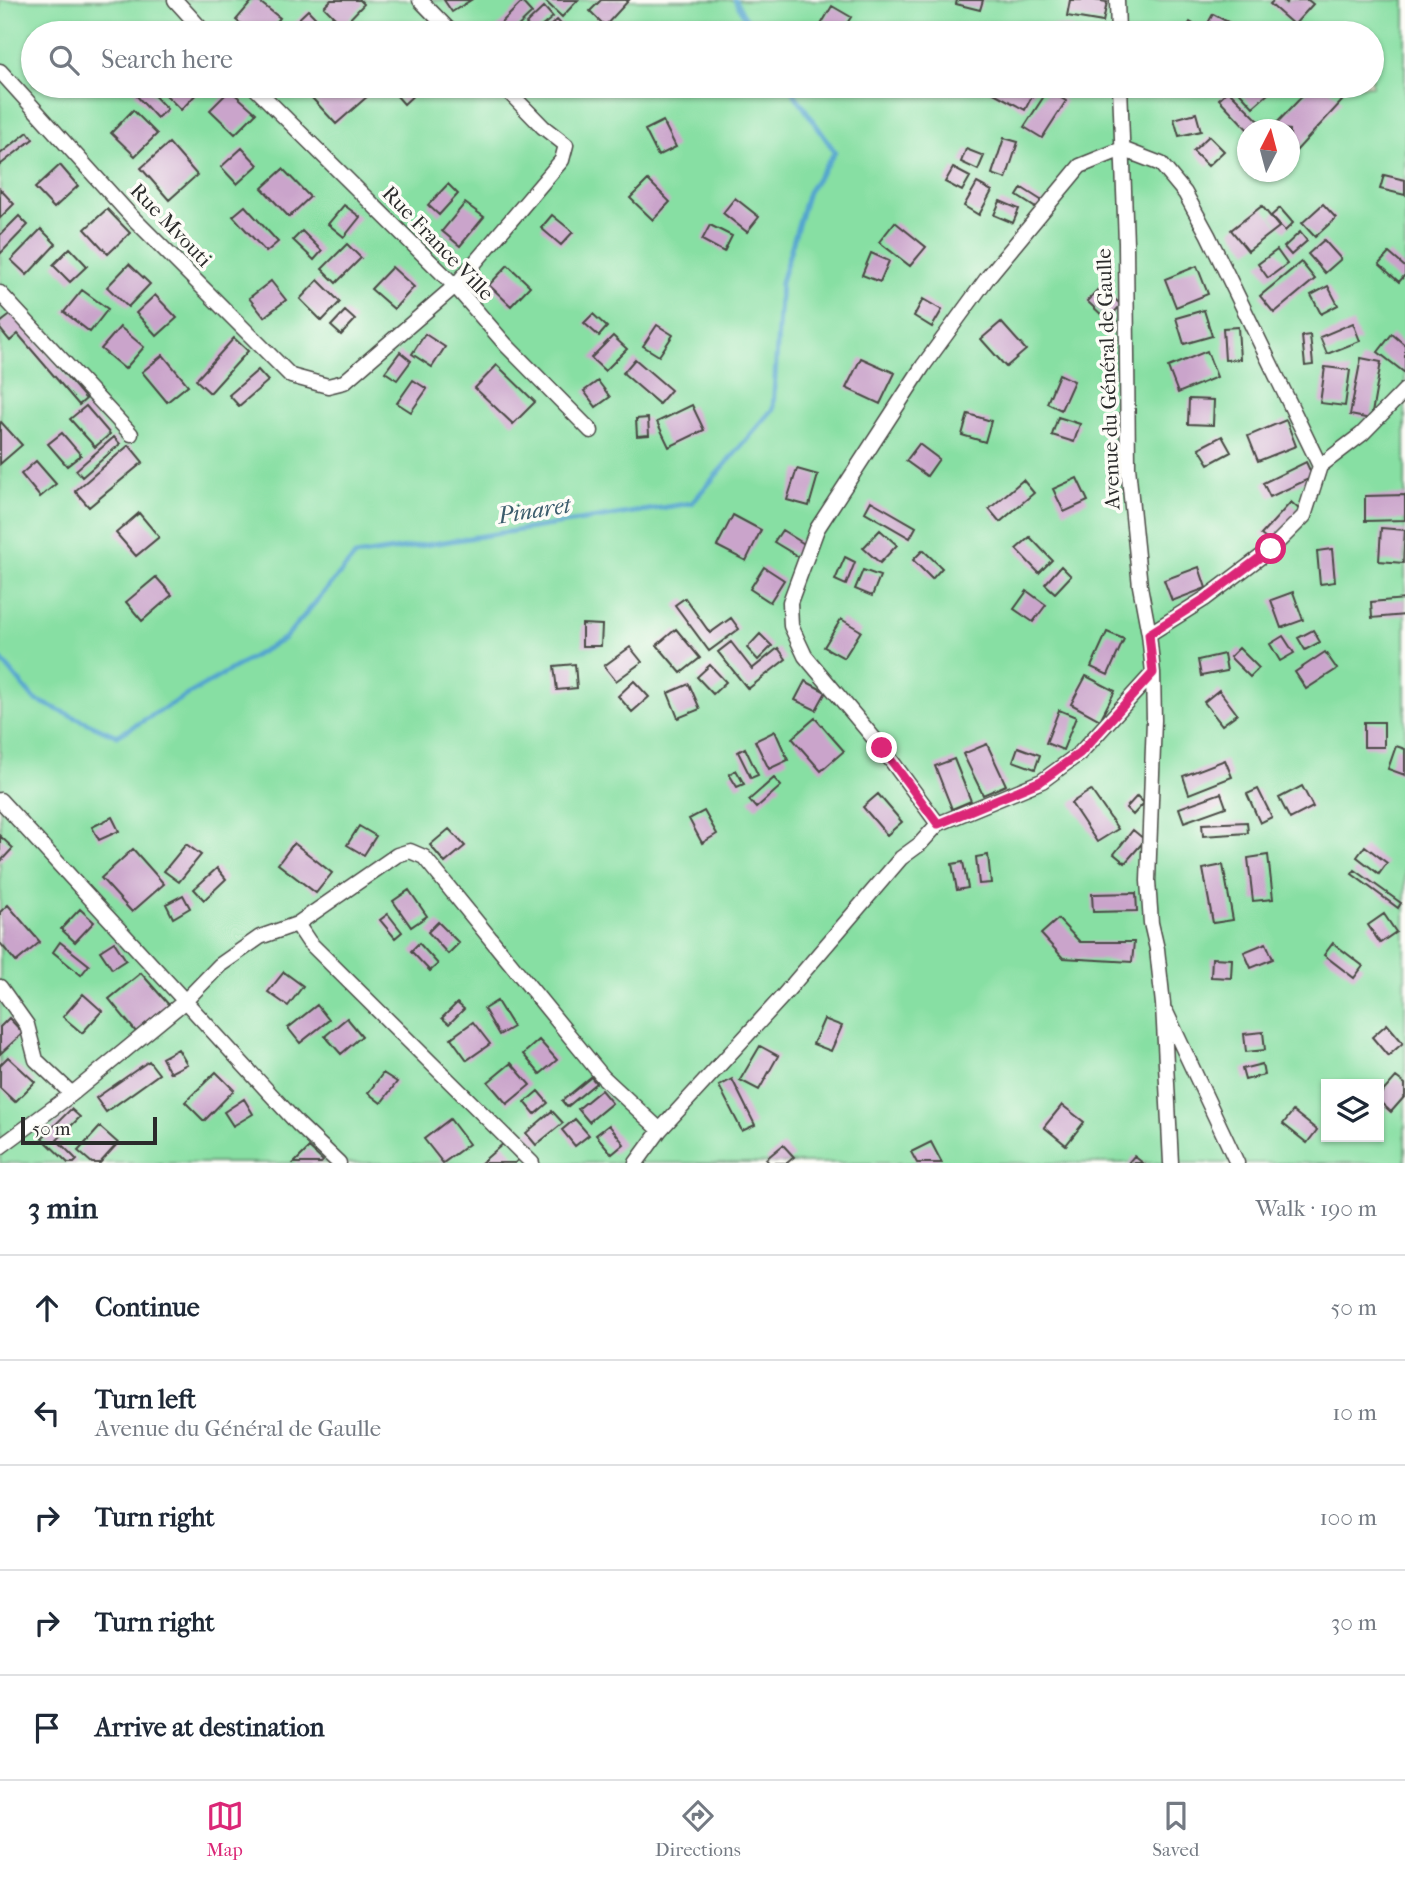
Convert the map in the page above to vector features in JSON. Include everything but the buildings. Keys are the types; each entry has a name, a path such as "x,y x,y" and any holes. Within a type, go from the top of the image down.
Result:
{"street":[{"path":"175,0 194,21"},
{"path":"421,0 441,21"},
{"path":"1117,0 1118,21"},
{"name":"Rue Mvouti","path":"0,71 21,94"},
{"name":"Rue Mvouti","path":"24,98 131,216 291,376 328,386 344,382 454,286"},
{"name":"Rue France Ville","path":"265,98 454,286 506,345 592,431"},
{"path":"454,286 562,160 566,145 542,127 514,98"},
{"name":"Avenue du Général de Gaulle","path":"1120,98 1126,243 1128,467 1140,586 1153,673 1154,720 1148,881 1151,923 1157,949 1163,1004 1171,1163"},
{"path":"938,824 882,748 804,656 791,626 790,601 817,529 923,366 988,277 1080,166 1122,149 1161,164 1185,193 1220,259 1320,466"},
{"path":"0,293 131,434"},
{"path":"1149,634 1206,598 1280,541 1304,516 1320,466 1362,434 1405,390"},
{"path":"636,1163 660,1130 782,997 901,858 920,844 938,824 1041,781 1080,753 1153,673"},
{"path":"0,800 298,1124 339,1163"},
{"path":"0,1147 72,1094 185,1001 220,965 260,937 297,924 397,855 410,851 424,857 603,1077 660,1130"},
{"path":"297,924 309,942 532,1163"},
{"path":"0,987 27,1025 36,1060 72,1094"},
{"path":"1163,1004 1237,1163"}],"green space":[{"path":"0,0 1405,0 1405,1163 0,1163"}],"waterway":[{"name":"Pinaret","path":"735,0 747,21"},
{"name":"Pinaret","path":"0,658 34,699 117,736 285,638 355,556 692,503 773,409 781,282 808,192 835,152 797,98"}],"route":[{"path":"882,748 938,824 1041,781 1080,753 1153,673 1149,634 1206,598 1271,549"}]}
